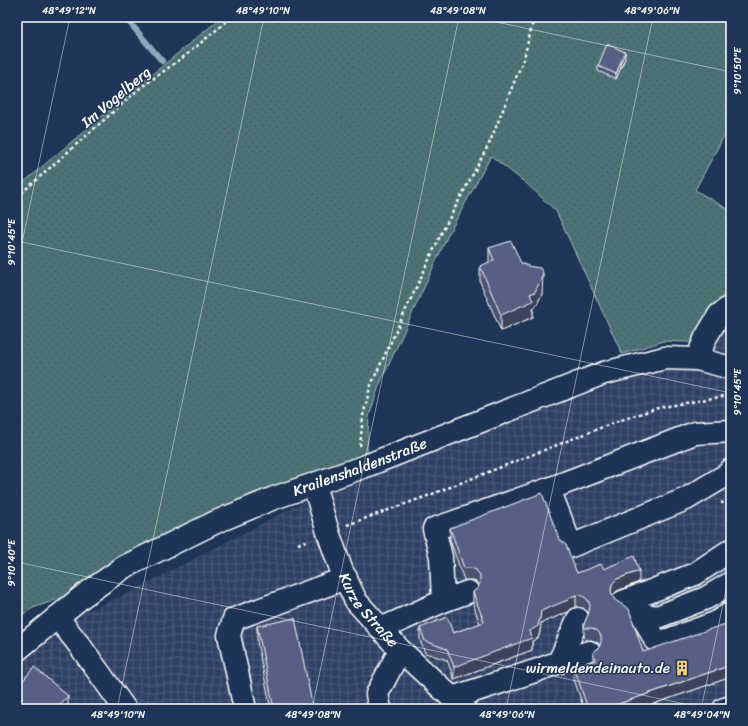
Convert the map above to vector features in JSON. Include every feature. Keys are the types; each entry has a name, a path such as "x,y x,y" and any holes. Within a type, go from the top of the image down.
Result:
{"street":[{"path":"697,359 706,336 719,315 731,306"},
{"name":"Krailenshaldenstraße","path":"20,643 124,567 216,522 274,498 363,467 604,373 665,358 697,359 731,368"},
{"path":"443,601 441,557 434,529 549,489 695,433 731,431"},
{"path":"549,489 567,548 686,499 728,474 731,470"},
{"name":"Kurze Straße","path":"314,485 328,532 356,601 400,650 458,703"},
{"path":"636,619 695,574 731,550"},
{"path":"245,709 229,636 234,619 346,578"},
{"path":"636,619 657,617 706,598 731,583"},
{"path":"381,629 443,601 468,592"},
{"path":"636,619 655,640 665,642 715,623 731,613"},
{"path":"57,617 80,646 125,709"},
{"path":"458,703 538,670 576,641"},
{"path":"380,709 377,694 400,650"},
{"path":"724,709 731,707"}],"path":[{"name":"Im Vogelberg","path":"17,197 139,89 186,55 232,17"},
{"path":"363,467 359,447 363,416 370,387 441,234 489,144 524,58 534,17"},
{"path":"364,519 430,495 618,421 658,408 724,396 731,391"}],"shaded area":[{"path":"731,323 731,709 17,709 17,640 120,597 360,473 667,366 708,343"}],"green space":[{"path":"222,17 731,17 731,123 695,190 731,211 731,323 708,343 664,341 622,354 556,211 527,184 491,156 448,235 379,386 369,416 367,453 319,474 78,592 33,608 17,618 17,188"}],"building":[{"path":"607,44 625,52 616,74 598,66"},
{"path":"511,241 521,263 540,268 543,273 535,292 530,294 533,301 501,315 480,266 494,260 489,248"},
{"path":"542,493 559,539 566,545 577,573 601,564 604,569 634,556 639,571 617,579 612,584 611,590 615,600 629,609 643,652 731,622 731,665 604,709 588,709 574,667 596,660 593,652 599,648 601,636 598,631 592,628 585,628 584,624 590,606 588,600 583,596 576,595 568,600 541,611 538,626 530,631 532,638 454,667 447,649 425,641 420,628 447,617 453,633 484,622 473,592 478,588 480,583 480,575 476,570 464,568 450,528"},
{"path":"295,618 313,709 274,709 257,626"},
{"path":"34,667 68,696 56,709 17,709 17,688"}],"waterway":[{"path":"125,17 162,61"}],"place":[{"name":"wirmeldendeinauto.de","path":"682,668"}]}
